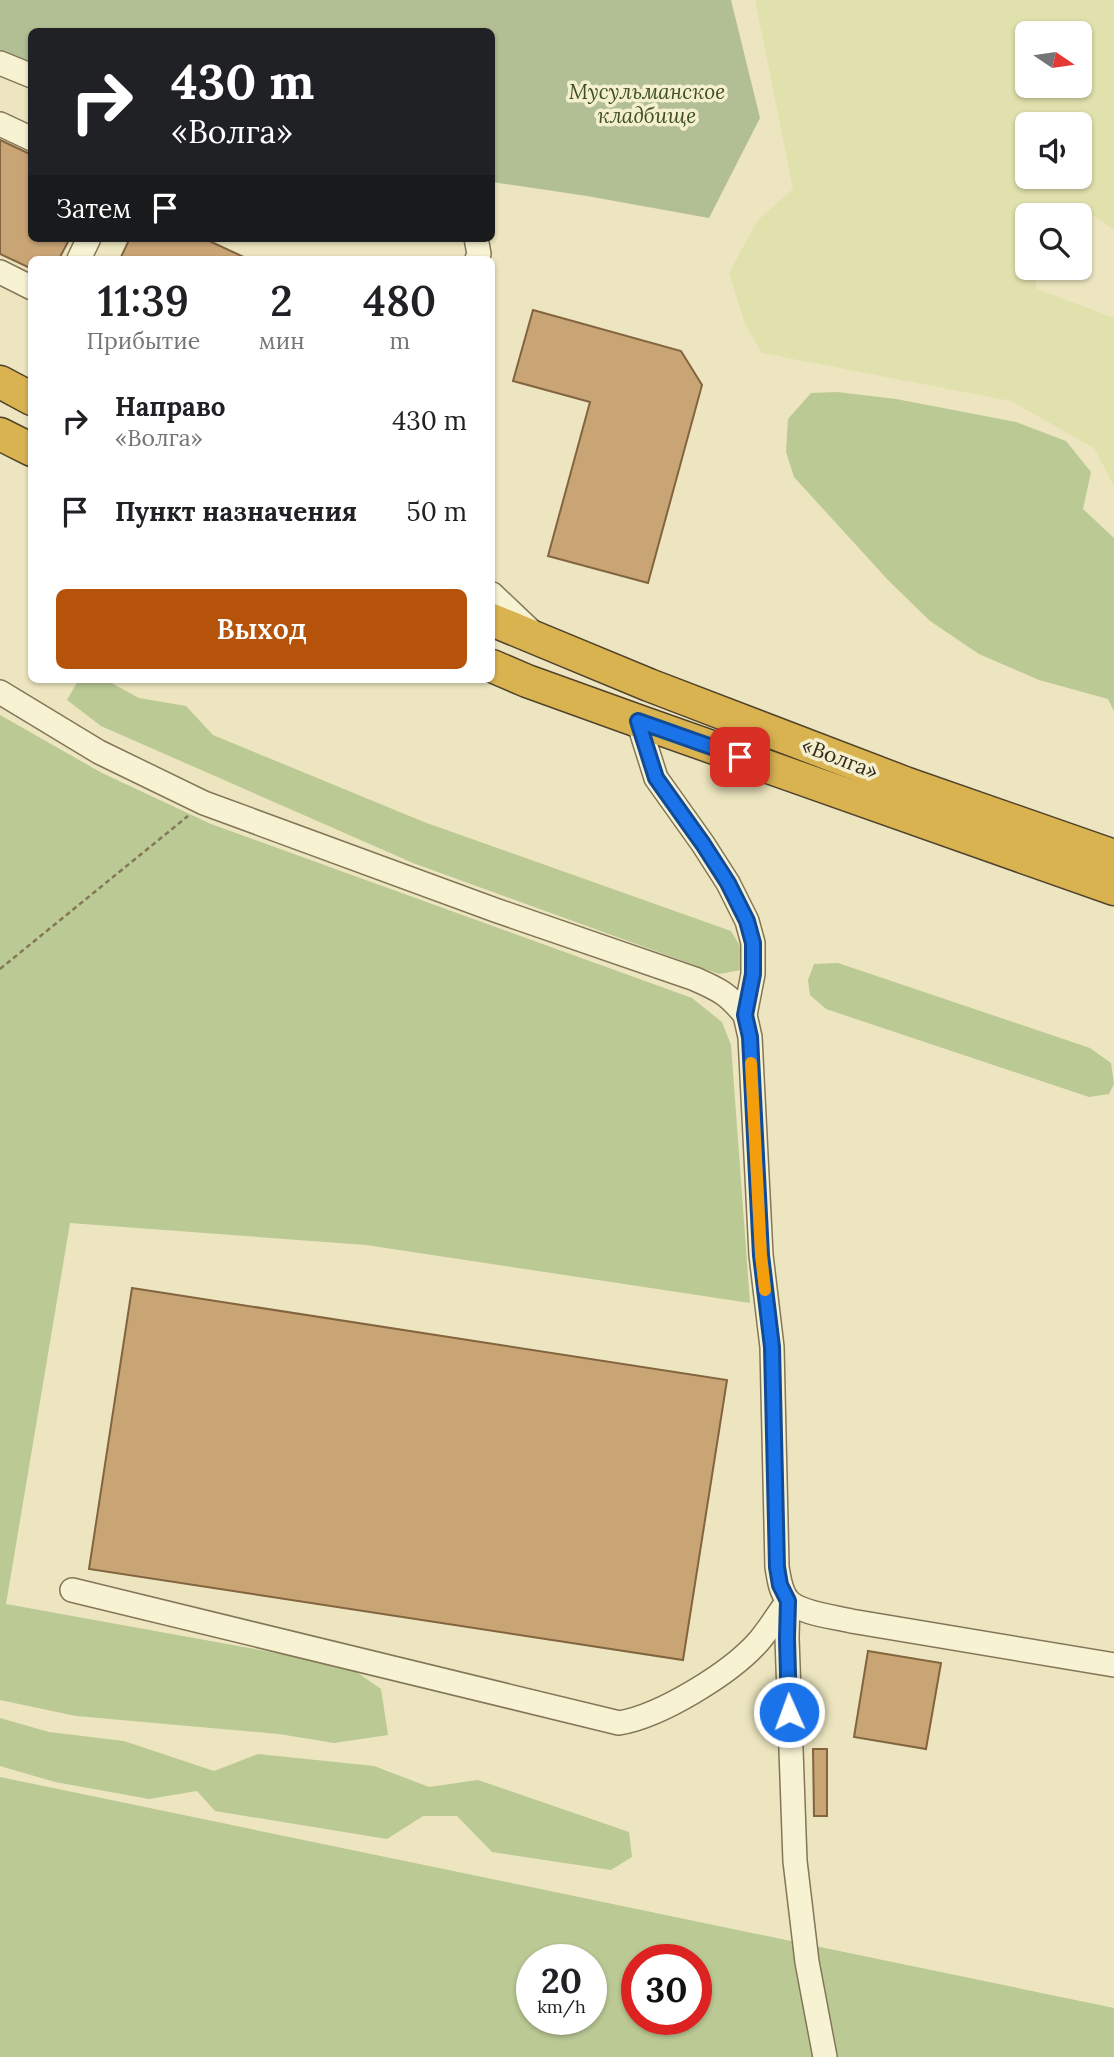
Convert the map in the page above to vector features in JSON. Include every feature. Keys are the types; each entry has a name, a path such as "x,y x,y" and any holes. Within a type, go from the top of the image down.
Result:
{"highway":[{"path":"0,382 28,397"},
{"path":"0,434 28,448"},
{"name":"«Волга»","path":"495,621 905,783 1114,856"},
{"name":"«Волга»","path":"495,667 638,721 1114,889"}],"street":[{"path":"0,63 28,74"},
{"path":"0,124 28,137"},
{"path":"0,272 28,286"},
{"path":"495,597 542,642"},
{"path":"0,692 99,752 204,803 495,910 695,979 729,996 745,1015"},
{"path":"638,721 656,778 722,873 747,921 753,943 753,974 745,1015 750,1037 761,1255 772,1347 777,1567 780,1585 788,1601 794,1861 807,1962 825,2057"},
{"path":"72,1590 619,1723 635,1720 663,1708 708,1683 759,1641 788,1601"},
{"path":"788,1601 810,1611 851,1621 1114,1665"}],"path":[{"path":"0,969 204,803"}],"green space":[{"name":"Мусульманское кладбище","path":"0,0 731,0 760,118 709,218 495,182 495,28 28,28 28,68 0,57"},
{"path":"755,0 1114,0 1114,230 1092,215 1092,203 1015,203 1015,280 1036,280 1037,289 1114,318 1114,486 1094,448 1011,401 762,353 745,324 729,273 757,221 793,189"},
{"path":"837,392 896,399 1016,422 1066,441 1091,472 1083,509 1114,538 1114,711 1108,699 1039,680 979,654 930,621 888,580 794,477 786,452 788,419 811,393"},
{"path":"77,683 111,683 139,698 186,706 213,735 424,822 731,931 745,954 741,970 719,974 413,863 101,726 67,700"},
{"path":"0,715 102,773 211,824 692,998 722,1022 731,1045 750,1303 366,1245 70,1223 6,1604 348,1666 381,1689 388,1735 334,1743 279,1734 76,1716 0,1700"},
{"path":"838,963 1090,1048 1111,1063 1114,1084 1109,1094 1089,1097 826,1009 810,995 808,980 814,964"},
{"path":"0,1718 49,1732 124,1741 214,1771 258,1754 374,1766 429,1787 478,1780 629,1832 632,1857 611,1870 492,1852 457,1816 423,1816 387,1839 215,1811 197,1791 149,1799 55,1782 0,1766"},
{"path":"0,1777 1114,2008 1114,2057 0,2057"}],"building":[{"path":"0,140 28,153 28,242 68,242 61,256 28,256 28,267 0,254"},
{"path":"128,242 212,242 242,256 121,256"},
{"path":"533,310 681,351 702,385 648,583 548,556 590,402 513,381"},
{"path":"132,1288 727,1380 683,1660 89,1569"},
{"path":"868,1651 941,1663 926,1749 854,1737"},
{"path":"813,1749 827,1749 827,1816 814,1816"}],"slow traffic":[{"path":"751,1063 765,1290"}],"route":[{"path":"740,757 638,721 656,778 728,883 747,921 753,943 753,974 745,1015 750,1037 761,1255 772,1347 777,1567 780,1585 788,1601 789,1712"}]}
